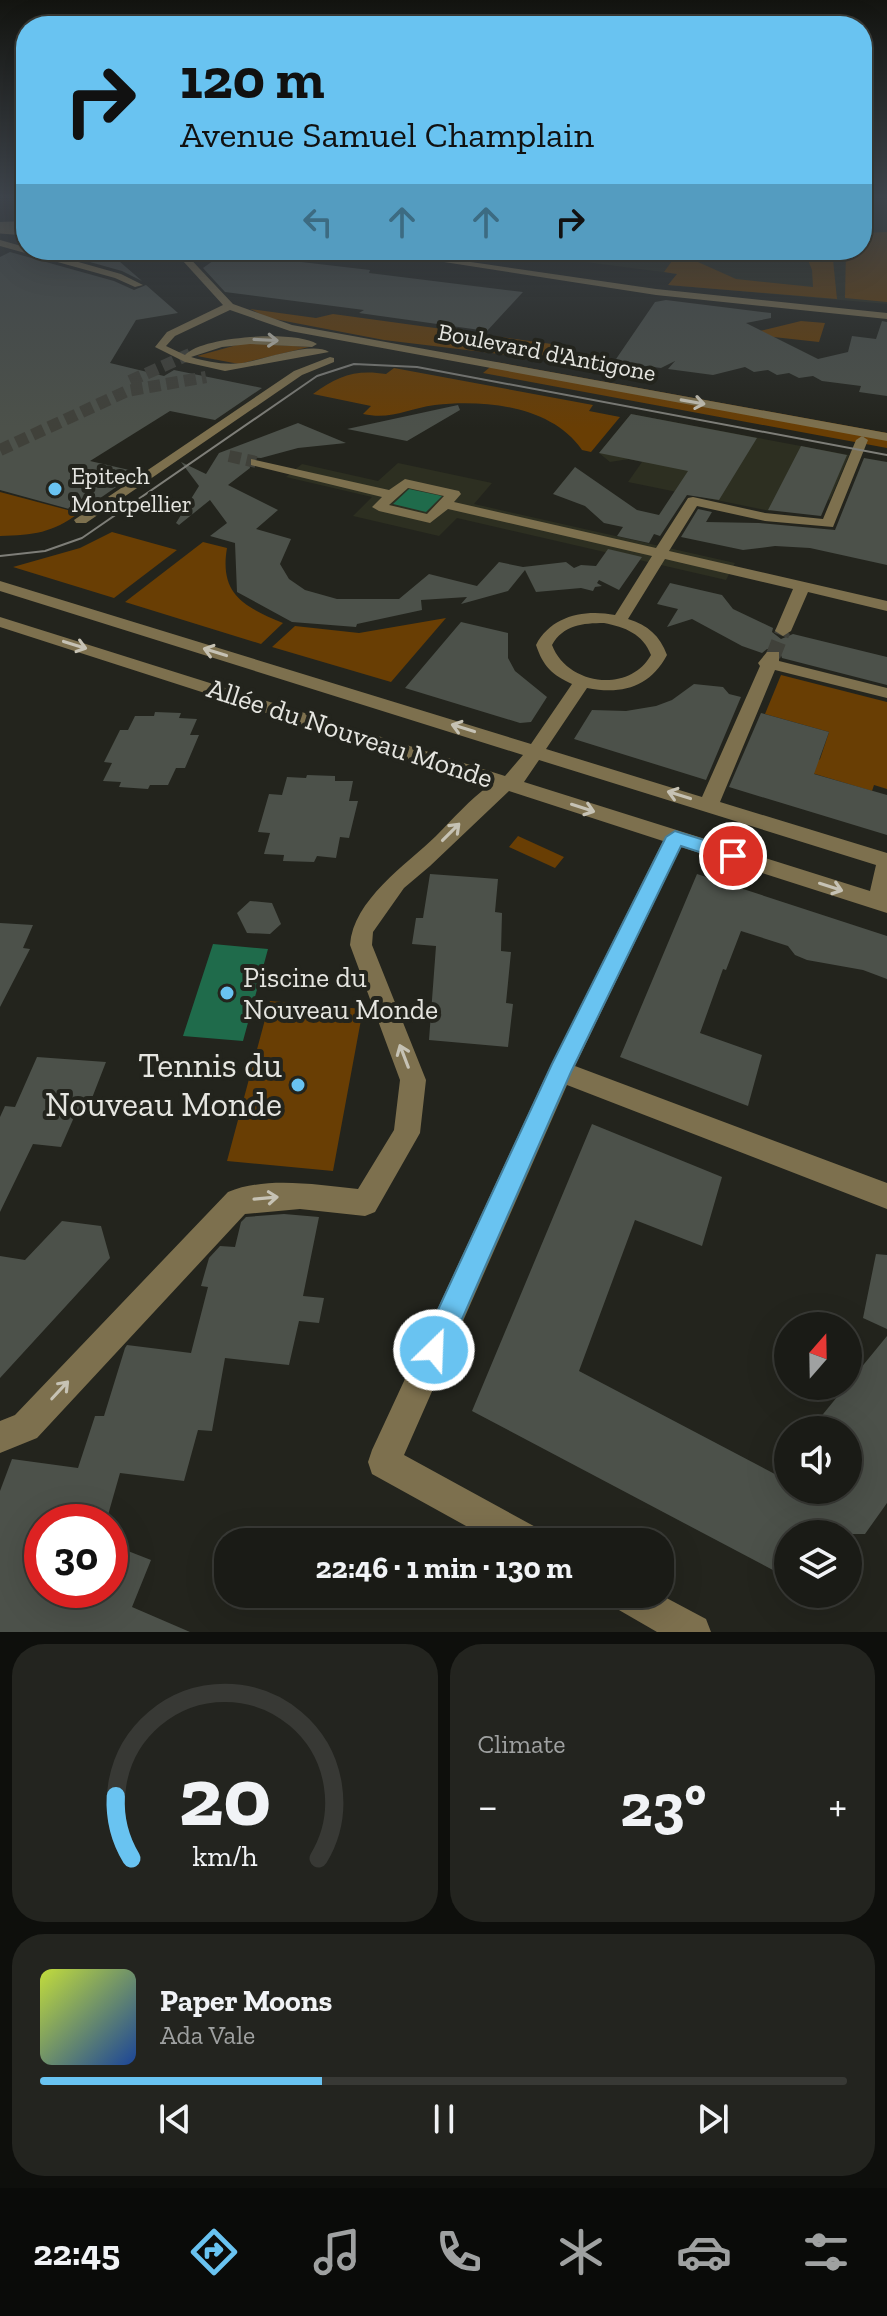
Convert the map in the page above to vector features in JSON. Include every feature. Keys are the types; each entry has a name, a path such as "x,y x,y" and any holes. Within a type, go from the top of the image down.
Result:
{"street":[{"path":"115,275 138,285"},
{"name":"Boulevard d'Antigone","path":"199,275 228,306 290,328 887,437"},
{"path":"542,275 656,292 887,316"},
{"path":"581,275 887,310"},
{"path":"228,306 171,334 160,347 197,363 226,370 296,354 327,356"},
{"path":"190,354 224,341 240,339 424,352"},
{"path":"206,377 246,373 370,348"},
{"path":"81,520 286,380 327,356"},
{"path":"619,621 693,501 765,517 828,524 862,440"},
{"path":"256,462 393,495"},
{"path":"405,483 454,494 430,519 379,507 393,495 405,483"},
{"path":"445,504 887,606"},
{"name":"Allée du Nouveau Monde","path":"0,586 887,861"},
{"path":"783,631 802,587"},
{"path":"576,620 619,621 652,638 659,655 656,664 641,678 614,684 583,681 569,677 549,662 544,645 554,629 576,620"},
{"name":"Allée du Nouveau Monde","path":"0,622 509,785"},
{"path":"709,804 770,659 887,693"},
{"path":"583,681 538,751 509,785 883,904 887,861"},
{"name":"Allée du Nouveau Monde","path":"0,1437 26,1427 238,1201 300,1196 365,1203 407,1133 413,1080 361,945 362,930 396,882 423,861 493,792 509,785"},
{"path":"504,1528 384,1462 560,1071 675,837"},
{"path":"560,1071 887,1196"},
{"path":"649,1608 693,1632"}],"shaded area":[{"path":"676,275 887,275 887,304 668,285"},
{"path":"676,275 727,275 736,279 813,287 812,275 835,275 837,299 668,285"},
{"path":"845,275 887,275 887,302 845,298"},
{"path":"250,309 316,318 333,314 559,345 548,360 384,340 269,318"},
{"path":"801,321 825,323 819,342 747,334"},
{"path":"244,343 309,347 239,364 197,356"},
{"path":"496,362 887,433 887,448 483,373"},
{"path":"394,368 593,405 589,411 620,417 591,452 582,450 569,435 553,424 516,409 454,403 373,416 363,414 371,406 313,394 347,375 365,372 386,374"},
{"path":"631,414 849,455 830,500 778,493 770,511 628,482 642,462 629,459 610,462 599,453"},
{"path":"398,463 492,483 474,504 735,563 726,580 457,518 439,536 353,516 372,497 286,477 302,464 378,481"},
{"path":"409,489 442,496 426,512 393,504"},
{"path":"0,492 79,513 42,532 0,536"},
{"path":"112,532 177,550 114,598 13,567 80,548"},
{"path":"203,542 227,548 227,577 238,597 246,605 283,623 261,644 125,602"},
{"path":"446,618 391,682 272,647 295,626 359,633"},
{"path":"781,675 887,702 887,789 874,785 872,791 805,771 820,759 829,732 765,714"},
{"path":"518,836 564,857 555,868 509,847"},
{"name":"Piscine du Nouveau Monde","path":"213,944 268,949 243,1041 183,1036"},
{"name":"Tennis du Nouveau Monde","path":"270,1001 363,1009 333,1171 227,1161"}],"building":[{"path":"0,275 93,275 134,290 146,285 178,313 136,320 110,363 164,376 174,370 262,388 215,420 170,411 90,461 138,472 80,512 0,490"},
{"path":"210,275 387,275 523,292 487,331 359,313 364,310 225,292"},
{"path":"666,300 771,313 771,318 746,323 818,359 848,352 852,336 876,339 882,321 887,322 887,396 859,392 861,386 822,381 813,376 799,378 789,373 777,375 768,370 754,372 745,367 713,375 668,369 675,361 661,368 614,362 655,302"},
{"path":"458,405 460,410 407,441 347,429"},
{"path":"631,414 757,438 719,500 687,495 660,536 654,534 649,543 617,536 623,527 604,523 585,506 553,494 575,467 637,510 659,515 688,471 599,453"},
{"path":"298,423 346,443 298,448 261,458 249,457 250,468 228,485 278,510 256,529 291,539 280,564 289,579 305,590 337,599 399,599 429,574 477,586 499,562 523,567 566,562 574,568 596,566 608,549 642,557 619,590 599,580 597,583 602,586 595,587 593,591 581,588 536,592 525,570 508,591 461,604 467,597 421,600 422,610 357,624 356,627 292,622 237,592 235,543 210,536 227,523 210,500 179,525 176,523 199,486 181,462 206,474 219,453"},
{"path":"801,446 847,455 821,516 768,510"},
{"path":"864,458 887,462 887,565 810,548 775,546 743,550 681,537 698,509 712,512 706,522 835,530"},
{"path":"670,583 722,595 733,609 773,628 772,632 781,639 793,634 887,657 887,685 782,658 779,649 767,649 762,653 742,646 692,619 667,627 678,609 657,604"},
{"path":"461,622 508,633 508,658 515,671 547,697 531,722 520,723 405,688"},
{"path":"694,684 723,687 729,694 741,697 706,780 574,739 592,710 626,711 656,706 672,700"},
{"path":"155,712 181,713 179,718 197,719 190,735 199,735 185,768 176,768 168,785 150,785 148,789 119,787 121,782 103,781 112,763 104,762 120,730 128,730 135,716 154,716"},
{"path":"761,713 829,732 814,774 887,795 887,835 729,787"},
{"path":"307,775 335,776 335,781 353,781 349,801 358,801 349,838 340,837 336,858 317,856 314,862 283,861 284,855 264,854 270,833 258,832 269,794 282,795 287,777 306,778"},
{"path":"430,874 498,879 495,912 502,913 501,951 511,952 506,1003 513,1004 508,1047 429,1040 436,946 412,944 416,918 423,918"},
{"path":"697,874 887,936 887,979 863,970 807,960 795,955 788,946 741,931 726,970 723,969 700,1033 762,1055 748,1106 620,1057"},
{"path":"250,901 272,903 281,924 270,934 247,933 237,913"},
{"path":"0,923 33,925 23,948 30,949 0,1007"},
{"path":"37,1057 106,1062 85,1116 75,1115 61,1147 33,1144 0,1212 0,1117 5,1106 15,1107"},
{"path":"592,1124 722,1177 702,1246 635,1220 579,1371 774,1474 774,1504 862,1504 862,1416 821,1416 835,1400 862,1400 862,1367 887,1336 887,1503 865,1534 862,1534 862,1520 774,1520 774,1571 472,1411"},
{"path":"284,1214 319,1217 303,1296 324,1298 319,1323 299,1321 289,1365 225,1358 212,1431 198,1430 184,1481 120,1473 111,1504 24,1504 24,1608 128,1608 128,1551 151,1560 132,1607 190,1632 0,1632 0,1491 12,1459 78,1468 95,1416 104,1416 127,1345 191,1353 208,1287 201,1286 209,1258 220,1246 235,1247 241,1222 246,1217"},
{"path":"62,1221 101,1226 110,1258 0,1378 0,1256 25,1260"},
{"path":"876,1254 887,1255 887,1329 863,1318"}],"tunnel":[{"path":"130,381 190,354"},
{"path":"0,450 127,391 206,377"},
{"path":"229,456 256,462"},
{"path":"773,656 783,631"}],"tram line":[{"path":"0,556 45,551 82,538 317,376 354,364 417,367 887,455"}],"place":[{"name":"Epitech Montpellier","path":"55,489"},
{"name":"Piscine du Nouveau Monde","path":"227,993"},
{"name":"Tennis du Nouveau Monde","path":"298,1085"}],"route":[{"path":"434,1350 560,1071 675,837 733,856"}]}
